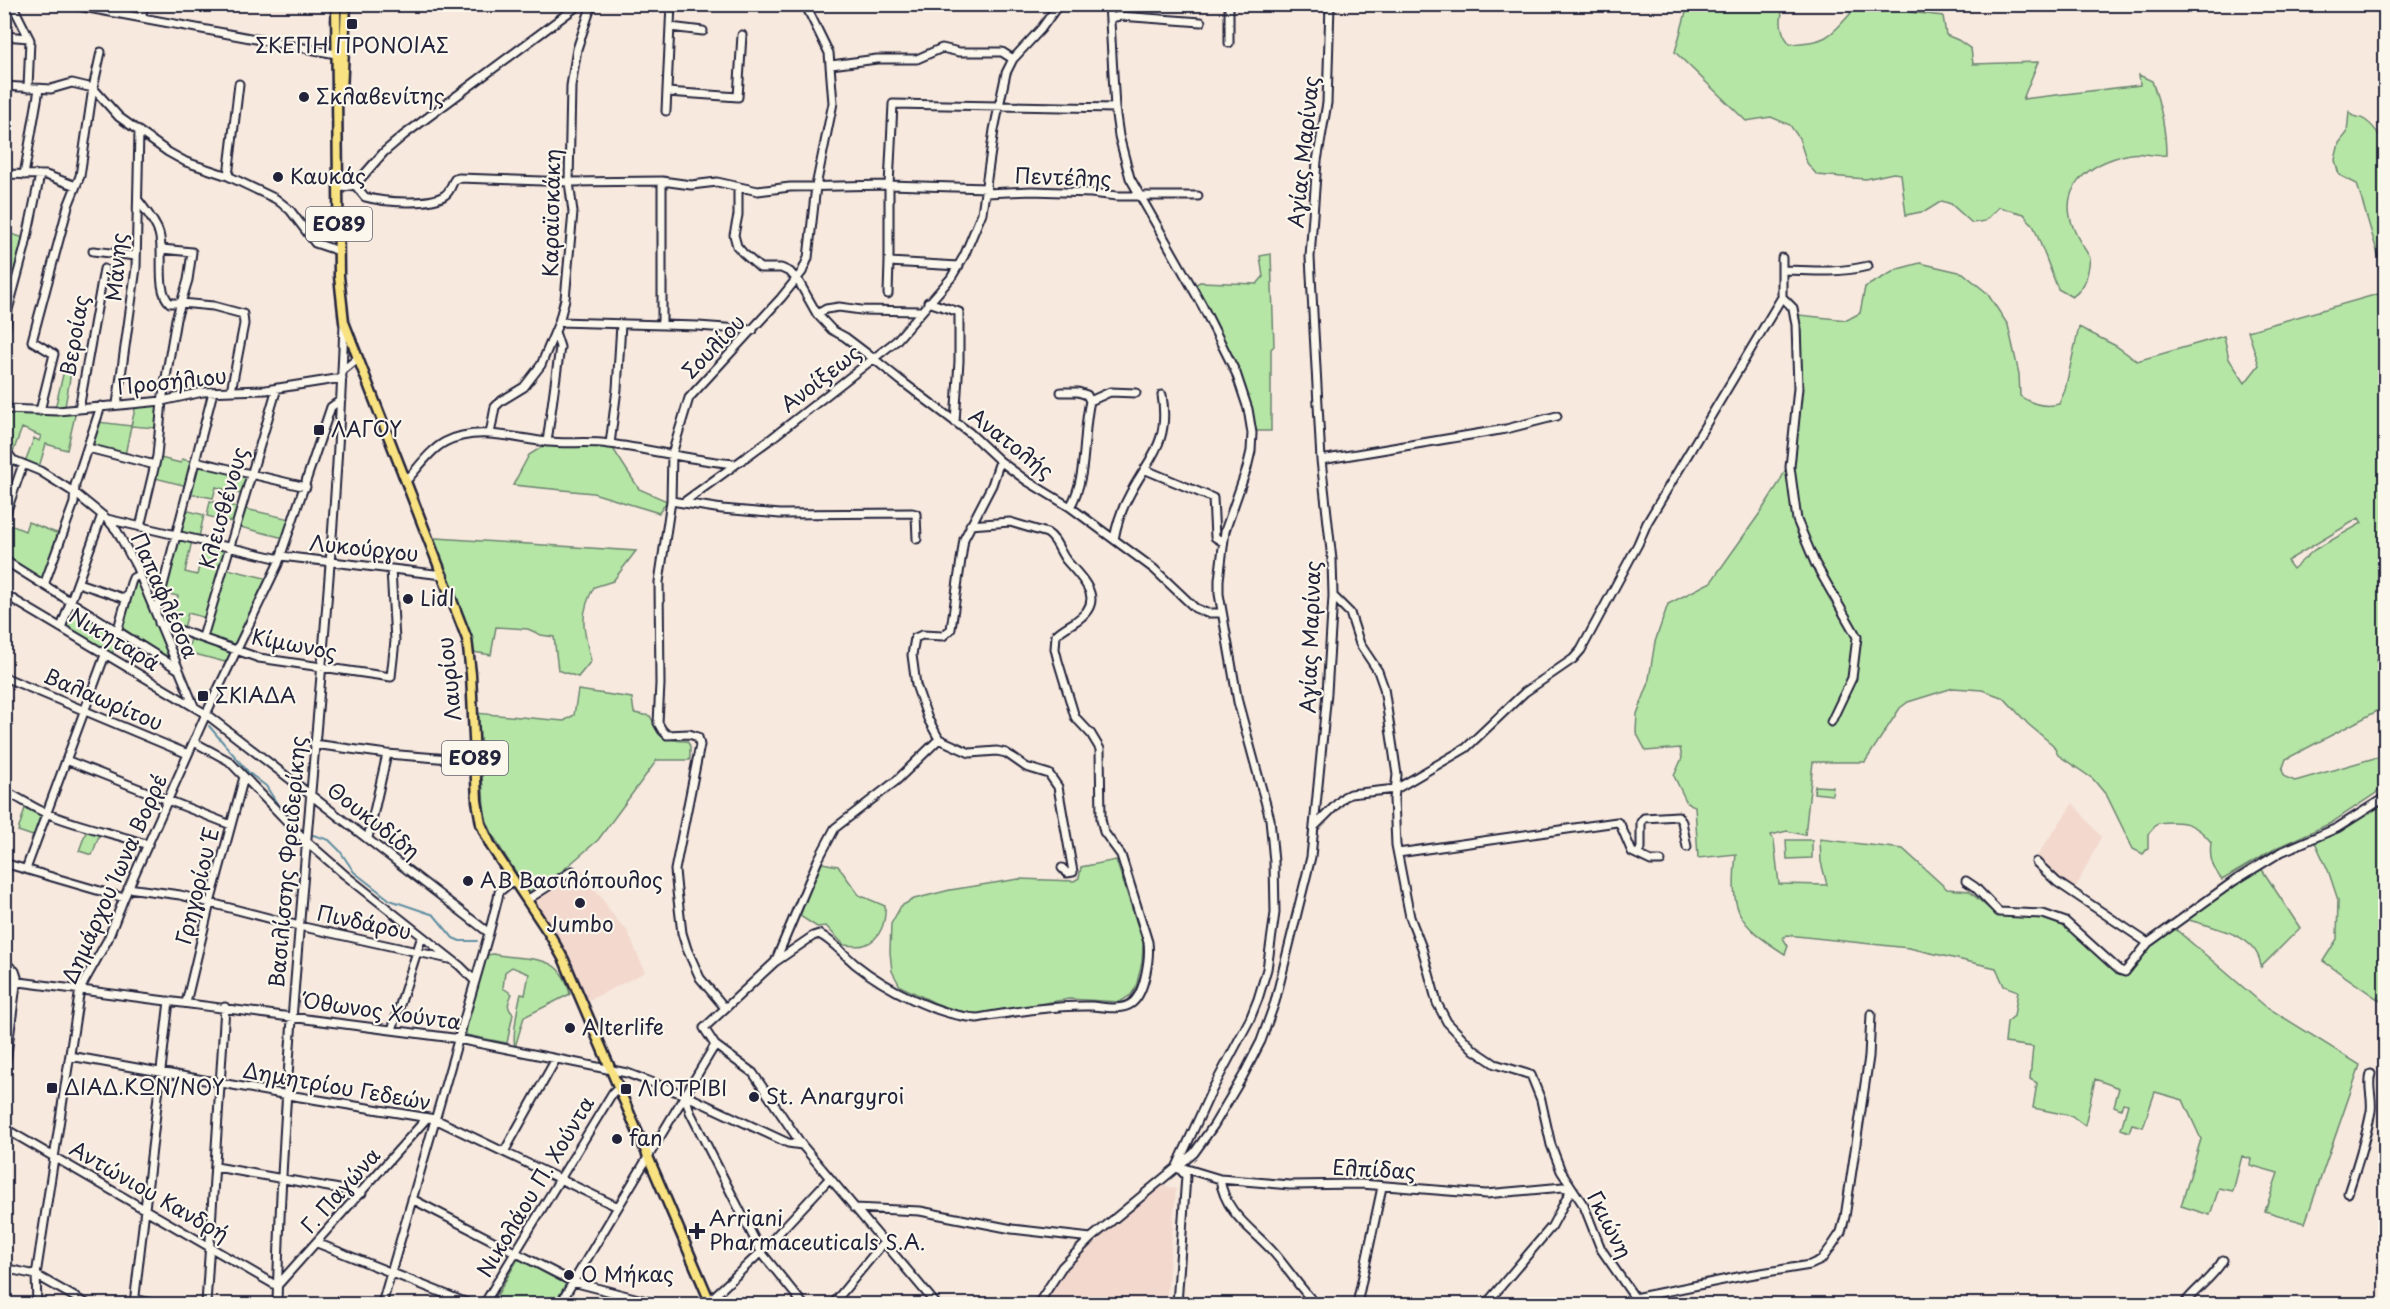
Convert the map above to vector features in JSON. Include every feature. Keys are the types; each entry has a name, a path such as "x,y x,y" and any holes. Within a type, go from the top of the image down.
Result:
{"main road":[{"name":"Λαυρίου","path":"336,4 339,287 344,322 467,639 478,810 482,828 564,960 708,1303"},
{"name":"Λαυρίου","path":"339,126 345,54 346,4"}],"street":[{"path":"12,4 29,38 28,88"},
{"path":"67,4 336,54"},
{"path":"142,17 143,4"},
{"path":"339,188 355,185 384,152 404,135 580,4"},
{"name":"Καραϊσκάκη","path":"490,434 494,408 533,379 542,365 559,322 568,285 573,215 569,182 573,70 591,4"},
{"path":"666,111 671,4"},
{"name":"Σουλίου","path":"725,1008 700,978 682,933 675,870 700,745 698,738 689,734 668,735 658,723 659,582 671,501 672,454 689,398 797,279 809,254 816,186 833,109 831,65 825,40 805,4"},
{"name":"Ανοίξεως","path":"684,502 897,341 928,302 947,283 959,266 978,225 1006,73 1013,59 1041,29 1059,4"},
{"path":"1109,4 1115,108 1125,162 1138,195 1202,305 1236,373 1248,409 1252,433 1251,451 1223,542 1218,580 1238,702 1270,819 1275,913 1268,960 1258,999 1177,1166 1186,1176 1178,1305"},
{"path":"1229,4 1229,43"},
{"name":"Αγίας Μαρίνας","path":"1038,1305 1062,1267 1090,1238 1194,1153 1214,1125 1261,1041 1275,1002 1302,900 1315,825 1333,596 1332,560 1321,460 1310,257 1317,161 1327,103 1329,4"},
{"path":"1110,18 1120,16 1201,22"},
{"path":"670,27 703,31"},
{"path":"667,92 738,97 742,35"},
{"path":"4,36 29,38"},
{"path":"831,65 877,59 917,59 942,48 959,52 1002,52 1013,59"},
{"path":"40,411 54,354 52,351 34,345 32,341 68,206 81,170 93,88 101,52"},
{"path":"4,86 53,89 72,83 93,88 112,111 139,131 186,162 228,177 276,199 290,210 315,243 339,251"},
{"path":"228,177 239,84"},
{"path":"24,175 39,89"},
{"path":"888,294 892,104 1115,108"},
{"name":"Μάνης","path":"117,404 136,256 139,131"},
{"path":"4,174 40,175 56,178 76,186"},
{"path":"4,343 8,310 25,247 40,175"},
{"name":"Πεντέλης","path":"355,185 365,197 406,202 441,197 451,189 455,179 459,178 569,182 662,181 690,185 717,182 758,191 816,186 889,185 1117,196 1198,196"},
{"path":"662,181 662,324"},
{"path":"738,187 738,215 734,231 739,249 760,268 784,269 797,279"},
{"path":"138,200 154,223 162,249 164,295 170,303 213,306 243,314 243,329 231,392"},
{"path":"140,527 155,465 162,400 176,319 188,280 192,252 162,249"},
{"path":"93,251 136,256"},
{"path":"1315,825 1344,797 1350,794 1396,789 1466,748 1525,692 1573,659 1581,650 1647,523 1782,297 1784,270 1782,258"},
{"path":"889,262 959,266"},
{"path":"1784,270 1836,271 1868,266"},
{"name":"Βεροίας","path":"79,409 104,269"},
{"name":"Ανατολής","path":"797,279 817,314 832,330 846,337 970,433 1000,461 1027,481 1070,507 1154,569 1195,608 1207,613 1222,613"},
{"path":"1782,297 1793,308 1796,334 1798,388 1790,467 1797,520 1815,563 1857,637 1852,678 1832,722"},
{"path":"928,302 959,312 955,422"},
{"path":"817,314 826,309 839,307 861,310 921,311"},
{"name":"Βασιλίσσης Φρειδερίκης","path":"277,1305 291,1017 321,668 341,400 344,322"},
{"path":"559,322 662,324 753,330"},
{"path":"610,444 621,324"},
{"path":"547,442 560,347 555,332"},
{"path":"342,375 358,358"},
{"name":"Προσήλιου","path":"4,409 40,411 79,409 213,392 276,388 342,375"},
{"name":"Κλεισθένους","path":"203,637 276,388"},
{"path":"156,613 213,392"},
{"path":"1061,392 1078,392 1087,395 1090,401 1085,420 1076,498 1070,507"},
{"path":"1090,401 1110,392 1136,393"},
{"path":"1114,539 1126,502 1156,453 1162,434 1164,407 1162,395"},
{"name":"Δημάρχου Ίωνα Βορρέ","path":"37,1305 36,1275 80,989 108,939 128,888 169,801 206,714 280,558 306,487 331,407 341,400"},
{"path":"44,585 74,503 101,406"},
{"path":"1321,460 1506,429 1557,416"},
{"path":"406,481 432,452 445,442 470,435 490,434 547,442 610,444 707,462 736,464"},
{"name":"Παπαφλέσσα","path":"4,448 11,458 40,471 75,493 104,517 123,540 140,575 194,706"},
{"path":"88,448 155,465"},
{"path":"195,461 306,487"},
{"path":"1000,461 992,485 970,525 962,546 951,629 943,636 917,636 912,645 913,668 916,685 928,719 939,739 970,753 1003,752 1026,767 1044,771 1053,777 1058,786 1073,872 1066,873 1062,868"},
{"path":"4,519 23,464"},
{"path":"1146,470 1213,498 1215,537 1223,542"},
{"path":"671,501 722,509 780,514 912,513 916,514 918,519 917,539"},
{"path":"61,628 104,517"},
{"name":"Λυκούργου","path":"104,517 176,536 280,558 329,561 443,574"},
{"path":"936,1305 802,1145 753,1073 715,1045 704,1028 775,962 819,934 856,964 886,984 913,998 963,1018 1069,1006 1128,1006 1137,997 1146,972 1148,942 1121,855 1104,832 1101,819 1100,749 1091,734 1075,717 1055,649 1056,635 1084,615 1092,600 1091,590 1064,557 1052,536 1047,533 1010,522 970,525"},
{"path":"4,560 178,669"},
{"name":"Κίμωνος","path":"159,622 259,658 391,677 395,641 391,568"},
{"path":"117,632 133,578 140,575"},
{"path":"78,583 126,599"},
{"name":"Νικηταρά","path":"4,594 206,714"},
{"path":"1333,596 1350,613 1360,644 1378,671 1384,688 1396,764 1395,835 1398,853 1617,822 1621,826 1629,847 1638,855 1651,861 1661,861"},
{"path":"26,869 105,655"},
{"name":"Βαλαωρίτου","path":"4,677 188,754"},
{"name":"Θουκυδίδη","path":"206,714 310,792 489,933"},
{"path":"775,962 834,828 884,792 939,739"},
{"path":"194,742 229,761 306,841 452,959 475,981"},
{"path":"314,744 387,754 475,761"},
{"path":"368,838 387,754"},
{"path":"66,760 231,825"},
{"name":"Γρηγορίου Ε΄","path":"186,1003 244,777"},
{"path":"4,791 47,813 148,845"},
{"path":"1966,880 1999,912 2043,914 2066,922 2119,970 2125,972 2148,943 2259,865 2301,842 2337,828 2385,797"},
{"path":"1638,855 1641,848 1641,822 1644,818 1678,816 1682,822 1688,847"},
{"name":"Γκιώνη","path":"1398,853 1410,917 1422,948 1437,1003 1447,1022 1474,1050 1495,1064 1532,1075 1541,1100 1551,1145 1572,1190 1584,1206 1601,1249 1637,1301"},
{"path":"2036,862 2057,882 2148,943"},
{"path":"4,863 124,898"},
{"path":"527,900 572,871"},
{"path":"382,1305 412,1199 431,1118 459,1039 499,892 514,880"},
{"name":"Πινδάρου","path":"128,888 180,895 298,926 452,959"},
{"path":"392,1030 422,936"},
{"path":"4,962 15,971 17,981 4,1077"},
{"name":"Όθωνος Χούντα","path":"4,980 459,1039 627,1073 685,1095 788,1143 802,1145"},
{"path":"156,1305 134,1302 169,1001"},
{"path":"206,1305 225,1007"},
{"path":"1637,1301 1743,1276 1810,1265 1821,1260 1840,1232 1845,1217 1869,1056 1871,1014"},
{"path":"560,1305 715,1045"},
{"name":"Δημητρίου Γεδεών","path":"69,1056 431,1118 618,1207"},
{"path":"504,1152 556,1059"},
{"path":"2348,1193 2367,1132 2372,1098 2368,1086 2371,1074"},
{"name":"Νικολάου Π. Χούντα","path":"484,1305 614,1092 619,1090"},
{"path":"685,1095 690,1112 761,1252 803,1305"},
{"name":"Γ. Παγώνα","path":"277,1286 431,1118"},
{"name":"Αντώνιου Κανδρή","path":"4,1128 277,1286"},
{"name":"Ελπίδας","path":"1177,1166 1220,1179 1290,1185 1361,1184 1486,1194 1563,1187 1572,1190"},
{"path":"216,1167 362,1192"},
{"path":"708,1303 761,1252 830,1179"},
{"path":"1220,1179 1221,1187 1234,1214 1274,1253 1316,1305"},
{"path":"1357,1305 1382,1187"},
{"path":"1486,1305 1552,1226 1572,1190"},
{"path":"412,1199 573,1282 658,1305"},
{"path":"854,1208 920,1211 1012,1229 1090,1238"},
{"path":"833,1305 884,1242"},
{"path":"317,1243 470,1305"},
{"path":"2184,1305 2205,1281 2215,1274 2223,1260"},
{"path":"4,1268 36,1275 87,1305"}],"shaded area":[{"path":"2073,803 2101,837 2075,889 2050,871 2037,856"},
{"path":"578,870 582,870 616,919 627,930 645,972 586,1002 556,934 533,899"},
{"path":"1164,1185 1176,1189 1166,1304 1042,1304 1067,1265"}],"green space":[{"path":"1688,5 1784,5 1781,26 1790,44 1811,42 1831,34 1851,13 1846,5 1909,5 1910,12 1943,16 1946,35 1971,49 1973,64 2038,62 2023,99 2140,85 2139,75 2152,81 2164,127 2166,155 2130,154 2115,158 2089,171 2079,180 2072,191 2069,203 2070,218 2090,258 2083,285 2072,297 2058,289 2034,227 2024,214 1999,207 1985,221 1972,223 1951,204 1942,201 1926,211 1906,215 1901,174 1893,173 1866,179 1817,175 1807,163 1799,138 1790,125 1771,117 1746,121 1675,52"},
{"path":"2349,112 2365,120 2373,128 2380,137 2385,152 2385,278 2357,184 2339,175 2335,160 2339,143 2347,133"},
{"path":"5,232 24,238 8,301 5,301"},
{"path":"1271,254 1274,346 1271,349 1271,431 1254,431 1253,420 1194,285 1200,282 1257,284 1263,277 1260,256"},
{"path":"1920,263 1963,273 1987,293 2008,325 2019,374 2020,396 2043,405 2059,404 2065,390 2079,327 2116,346 2137,361 2224,336 2229,359 2245,383 2259,365 2248,331 2385,292 2386,652 2376,661 2385,669 2385,707 2286,759 2282,770 2285,777 2295,781 2378,757 2385,758 2385,787 2331,823 2278,847 2222,880 2212,862 2211,842 2194,826 2181,822 2158,823 2148,834 2148,848 2143,854 2133,849 2107,796 2093,779 2058,755 2053,745 2028,724 2004,698 1982,690 1953,688 1908,702 1900,708 1865,762 1813,762 1805,835 1787,831 1771,835 1774,841 1779,884 1827,885 1821,862 1820,839 1903,849 1947,889 1969,891 1994,913 2009,917 2043,917 2065,925 2127,974 2149,945 2173,927 2265,1006 2360,1065 2305,1223 2265,1211 2278,1173 2250,1165 2251,1159 2242,1156 2233,1191 2219,1188 2210,1215 2181,1206 2201,1139 2183,1100 2155,1092 2143,1127 2132,1124 2129,1132 2121,1129 2128,1104 2123,1103 2121,1109 2114,1106 2119,1088 2095,1079 2085,1126 2072,1116 2033,1108 2037,1083 2030,1079 2033,1047 2005,1043 2007,1022 2014,1016 2018,991 2004,986 1996,968 1909,948 1787,935 1783,938 1788,946 1785,954 1769,943 1746,924 1740,914 1734,889 1736,854 1698,858 1695,806 1687,803 1674,776 1682,758 1680,748 1646,751 1636,732 1637,714 1648,685 1655,642 1668,604 1711,582 1760,513 1779,483 1793,454 1800,414 1802,373 1799,315 1847,320 1860,313 1865,287 1898,269","holes":["2359,518 2362,523 2314,550 2293,569 2287,561"]},
{"path":"65,366 72,367 64,412 76,411 67,450 46,444 39,467 25,462 34,438 39,441 41,436 22,428 10,460 5,458 5,413 54,413"},
{"path":"136,405 158,405 156,428 131,426"},
{"path":"98,422 131,426 125,455 91,447"},
{"path":"545,445 612,447 639,489 667,501 659,513 593,493 513,485 529,455"},
{"path":"160,458 181,463 182,459 248,476 241,494 216,487 213,498 189,493 191,487 155,478"},
{"path":"210,501 290,519 284,538 207,516"},
{"path":"185,510 204,515 199,537 193,536 185,572 197,575 204,545 227,550 206,618 188,613 184,628 171,624 178,596 164,593"},
{"path":"28,522 59,534 43,580 5,556 6,523 25,531"},
{"path":"436,538 636,551 613,581 594,587 589,597 584,624 591,661 578,677 558,670 554,637 541,635 528,629 496,627 491,655 473,652 432,540"},
{"path":"227,569 269,579 229,663 187,652 192,636 205,640"},
{"path":"134,581 139,583 169,653 166,657 122,628"},
{"path":"73,607 120,636 112,654 65,626"},
{"path":"578,690 632,698 634,713 650,716 664,736 673,740 687,741 690,746 690,760 657,760 598,840 561,872 529,892 497,842 486,818 475,713 564,721 574,715"},
{"path":"1815,786 1833,787 1832,795 1814,793"},
{"path":"2385,799 2385,1004 2323,961 2337,939 2338,900 2328,870 2314,840"},
{"path":"25,808 44,815 36,837 18,831"},
{"path":"87,829 100,833 92,855 79,851"},
{"path":"1786,840 1812,840 1812,858 1787,859"},
{"path":"1116,860 1143,942 1142,962 1136,987 1131,995 1120,1002 1069,999 979,1014 963,1013 935,1003 900,986 892,971 890,952 891,924 901,906 914,899 950,890 1019,879 1074,881 1079,878 1081,867"},
{"path":"822,863 838,866 859,895 885,906 885,918 881,929 870,943 859,946 844,945 826,926 817,927 800,916 811,883"},
{"path":"2261,868 2300,928 2261,967 2252,946 2243,939 2221,929 2186,919 2238,881"},
{"path":"487,955 541,960 550,964 559,970 570,994 524,1017 515,1047 518,1005 521,994 525,995 529,974 512,967 505,972 503,988 512,994 508,1005 513,1014 507,1043 466,1035 482,961"},
{"path":"518,1259 566,1284 554,1304 492,1304"}],"waterway":[{"path":"209,726 249,773 266,786 276,802 298,826"},
{"path":"313,835 329,840 340,851 354,872 390,900 434,915 453,938 460,941 477,941"}],"place":[{"name":"ΣΚΕΠΗ ΠΡΟΝΟΙΑΣ","path":"352,24"},
{"name":"Σκλαβενίτης","path":"304,97"},
{"name":"Καυκάς","path":"278,177"},
{"name":"ΛΑΓΟΥ","path":"319,430"},
{"name":"Lidl","path":"408,599"},
{"name":"ΣΚΙΑΔΑ","path":"203,696"},
{"name":"ΑΒ Βασιλόπουλος","path":"468,881"},
{"name":"Jumbo","path":"580,903"},
{"name":"Alterlife","path":"570,1028"},
{"name":"ΔΙΑΔ.ΚΩΝ/ΝΟΥ","path":"52,1088"},
{"name":"ΛΙΟΤΡΙΒΙ","path":"626,1089"},
{"name":"St. Anargyroi","path":"754,1097"},
{"name":"fan","path":"617,1139"},
{"name":"Arriani Pharmaceuticals S.A.","path":"697,1231"},
{"name":"Ο Μήκας","path":"569,1275"}]}
